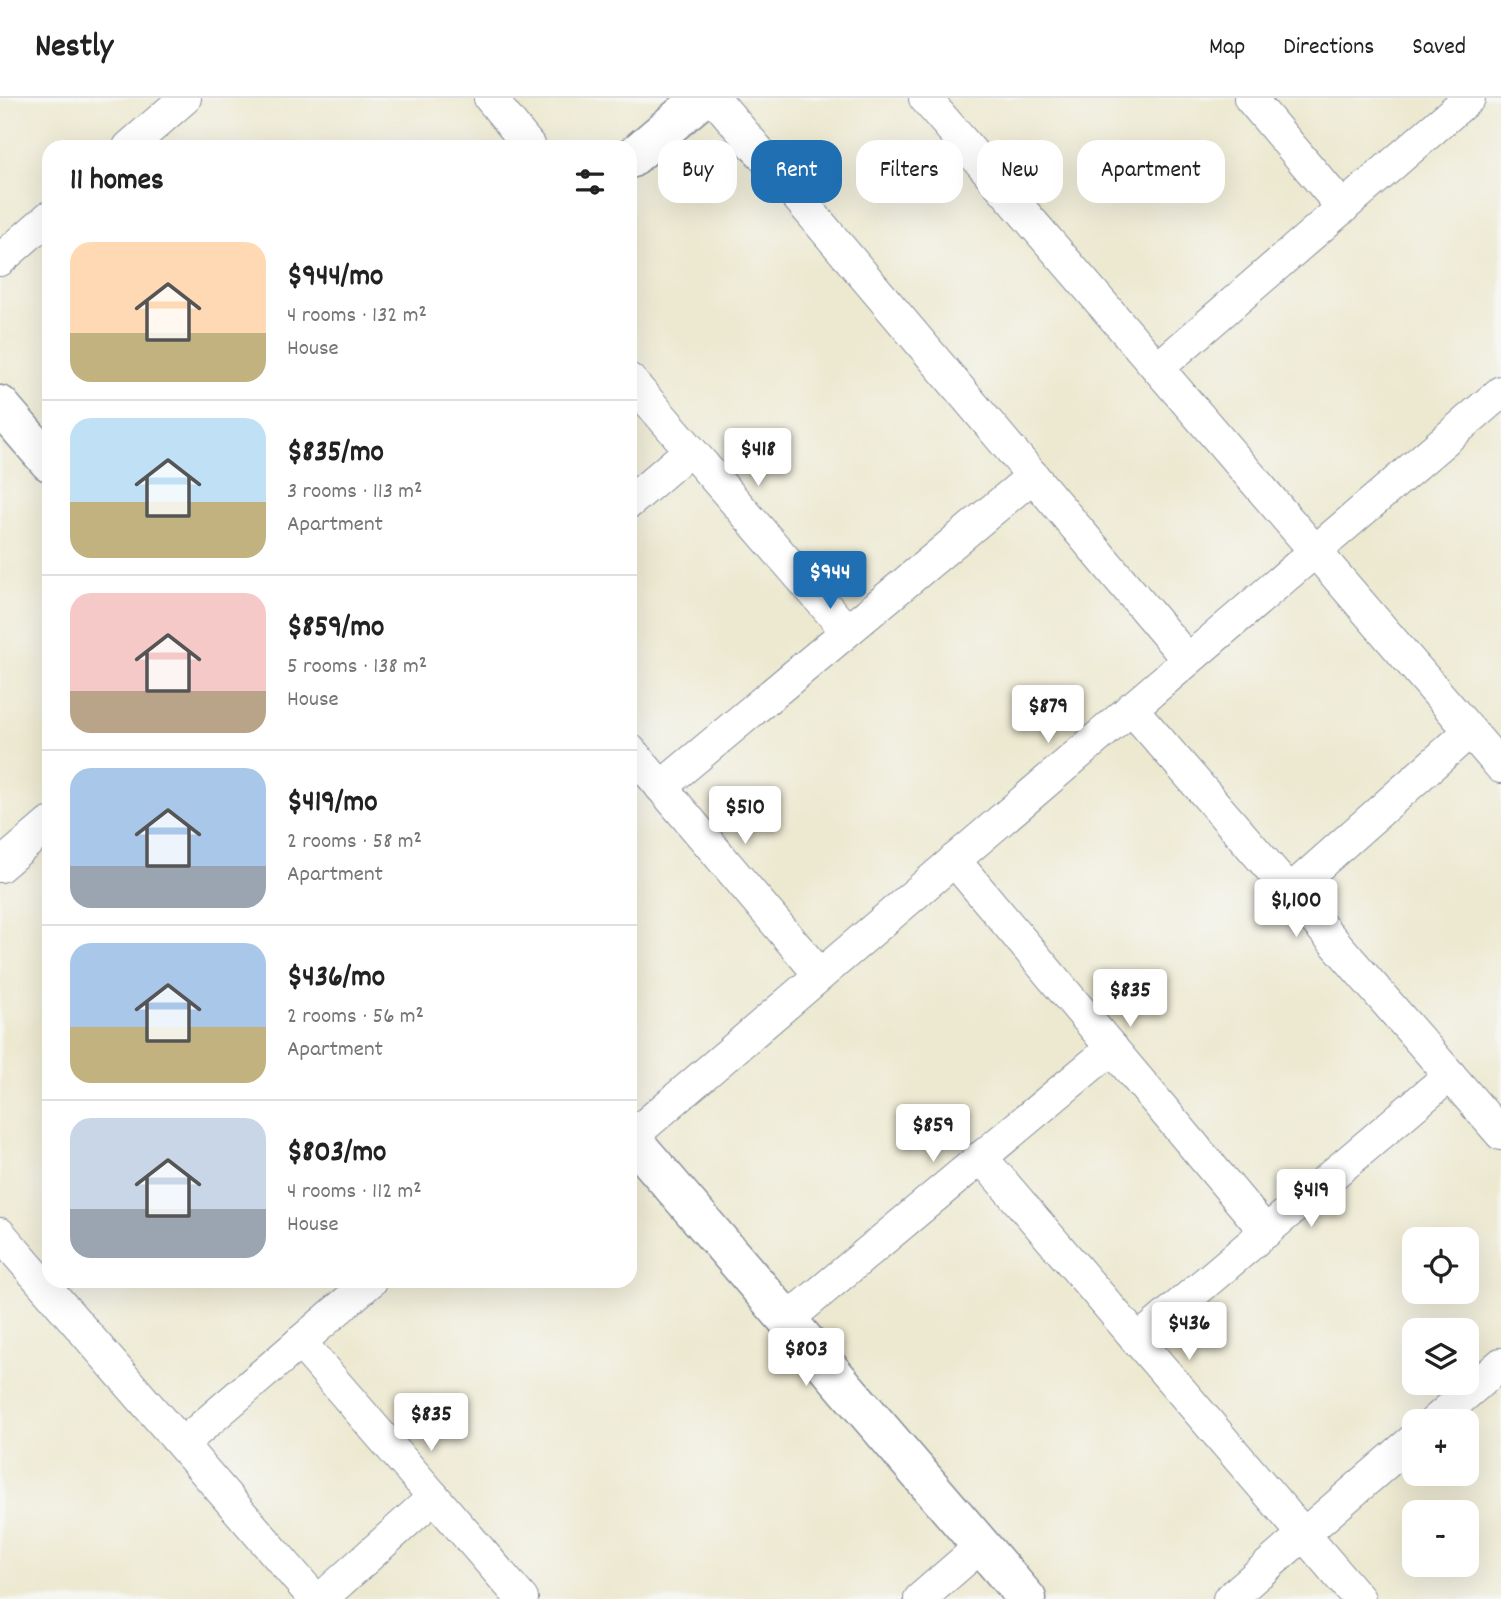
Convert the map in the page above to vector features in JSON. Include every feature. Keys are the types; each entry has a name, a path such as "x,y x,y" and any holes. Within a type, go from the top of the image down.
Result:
{"street":[{"path":"137,140 185,98"},
{"path":"490,98 524,140"},
{"path":"637,153 702,98"},
{"path":"714,98 1188,660"},
{"path":"925,98 1501,767"},
{"path":"1250,98 1343,208"},
{"path":"1157,368 1469,98"},
{"path":"0,260 42,223"},
{"path":"637,388 847,631"},
{"path":"637,1132 1501,392"},
{"path":"0,405 42,454"},
{"path":"637,496 690,450"},
{"path":"661,787 1032,476"},
{"path":"1131,708 1501,1134"},
{"path":"1290,891 1470,731"},
{"path":"637,758 820,975"},
{"path":"0,866 42,830"},
{"path":"954,860 1266,1232"},
{"path":"787,1320 1112,1048"},
{"path":"1137,1341 1450,1075"},
{"path":"637,1146 1027,1599"},
{"path":"981,1157 1359,1599"},
{"path":"0,1234 42,1282"},
{"path":"47,1288 315,1599"},
{"path":"182,1444 363,1288"},
{"path":"300,1342 519,1598"},
{"path":"1449,1409 1501,1364"},
{"path":"1229,1599 1402,1449"},
{"path":"321,1599 434,1497"},
{"path":"920,1599 981,1546"}]}
